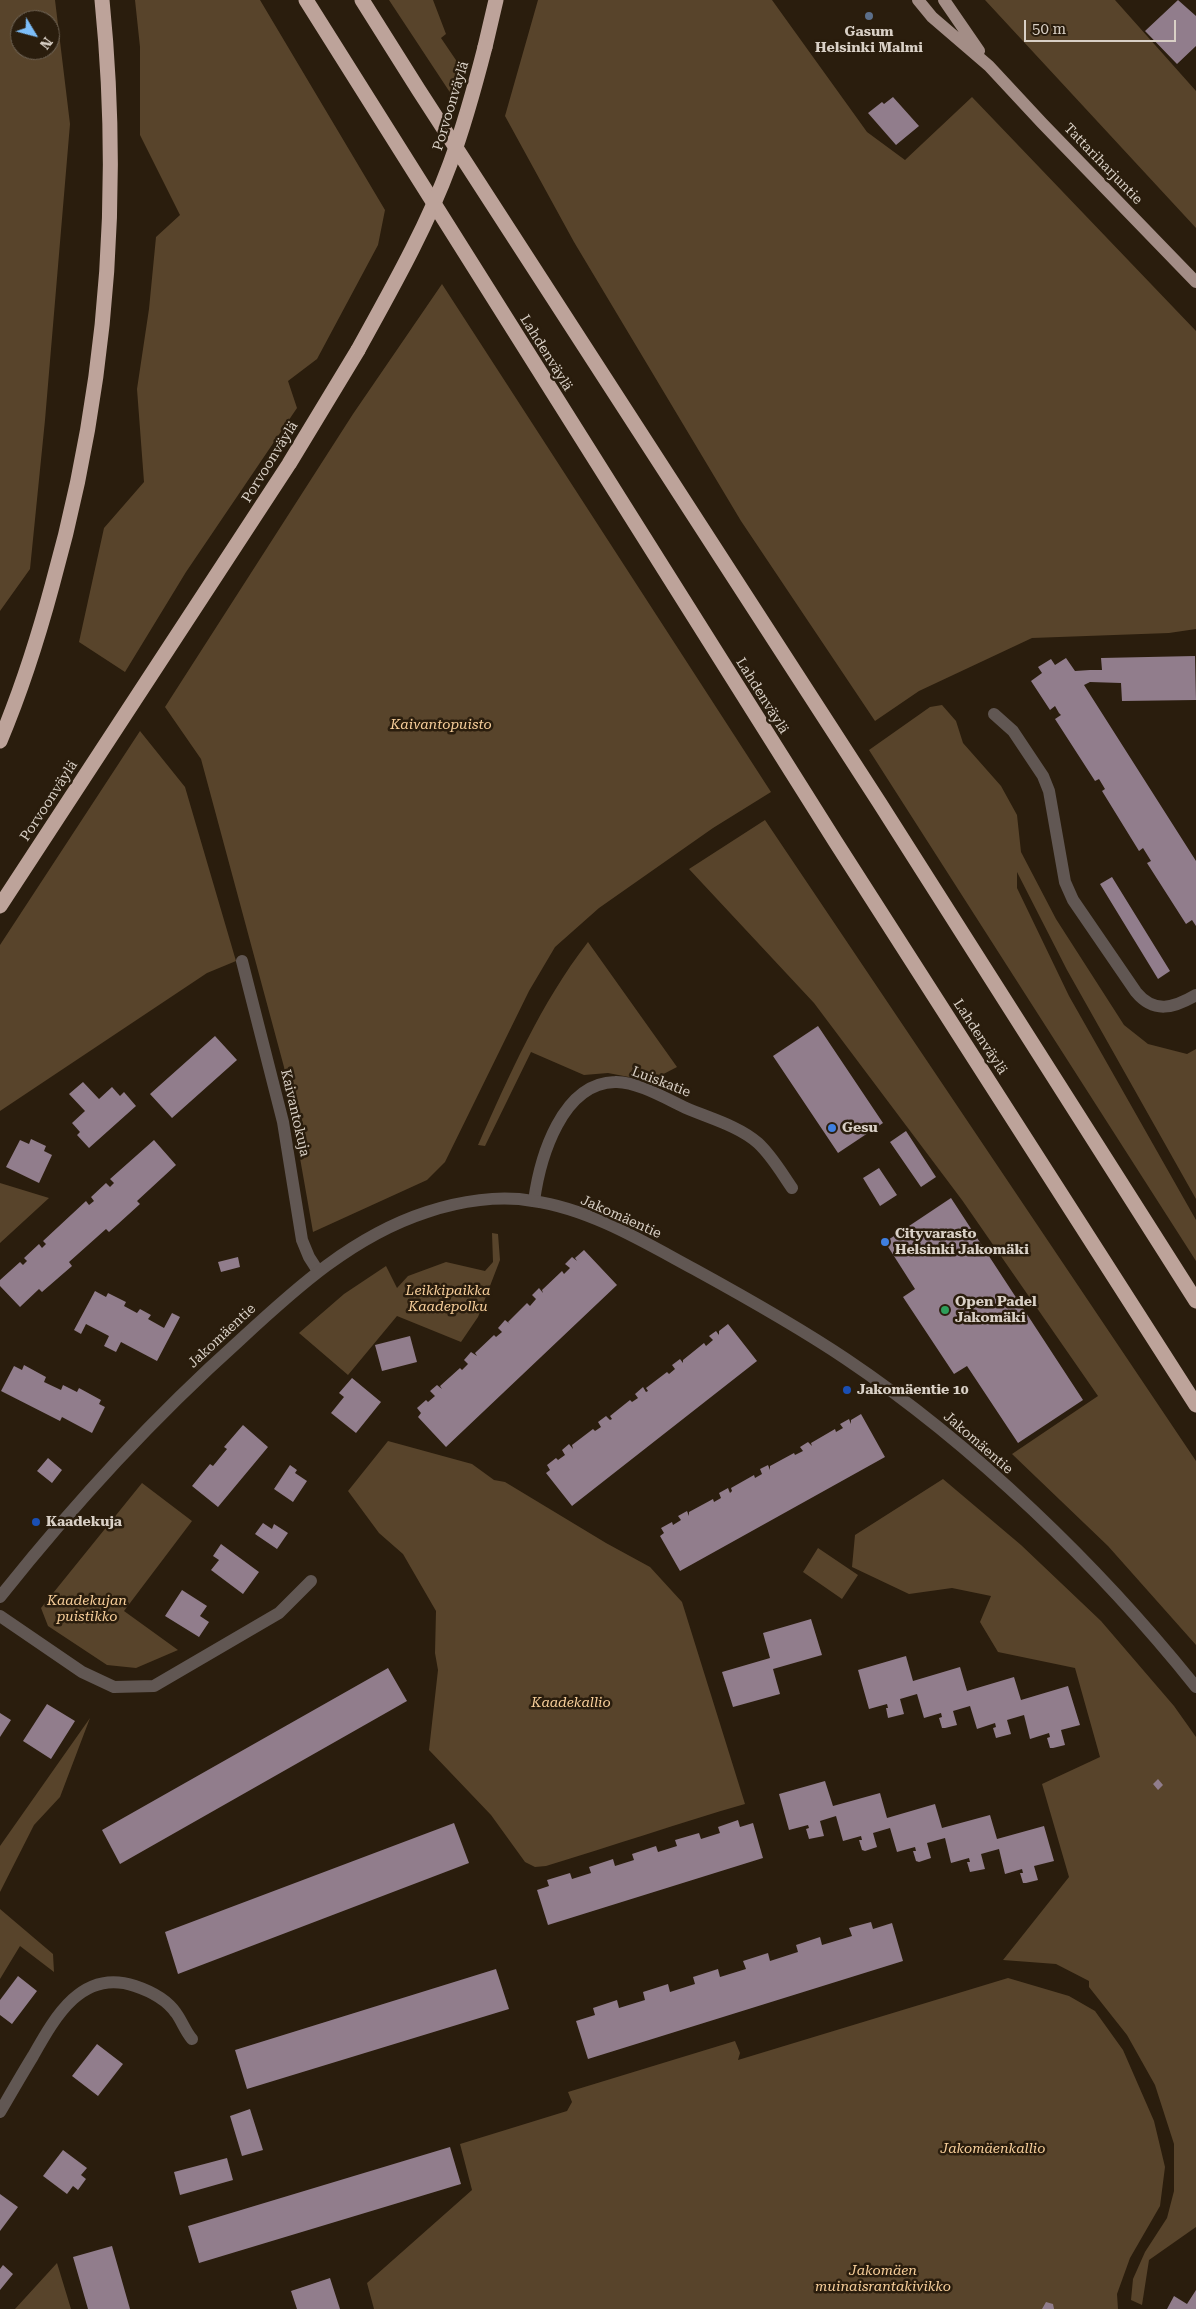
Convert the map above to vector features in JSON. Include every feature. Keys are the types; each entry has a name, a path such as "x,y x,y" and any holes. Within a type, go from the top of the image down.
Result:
{"highway":[{"path":"0,741 37,641 63,547 86,450 104,325 110,247 111,157 109,71 102,0"},
{"name":"Lahdenväylä","path":"306,0 829,832 1196,1405"},
{"path":"362,0 428,106 879,802 1196,1301"},
{"name":"Porvoonväylä","path":"0,906 289,464 358,350 394,284 449,166 470,106 496,0"}],"main road":[{"name":"Tattariharjuntie","path":"918,0 932,17 989,66 1196,282"},
{"name":"Tattariharjuntie","path":"944,0 989,66"}],"street":[{"path":"994,714 1013,731 1043,776 1049,791 1065,882 1073,900 1136,992 1144,1001 1169,1007 1180,1004 1196,995"},
{"name":"Kaivantokuja","path":"242,961 285,1130 302,1240 318,1271"},
{"name":"Luiskatie","path":"534,1201 537,1177 543,1159 558,1124 568,1107 580,1094 593,1087 617,1081 650,1092 751,1138 774,1160 792,1188"},
{"name":"Jakomäentie","path":"0,1597 72,1509 122,1454 204,1372 318,1271 354,1245 399,1222 428,1212 485,1200 534,1201 602,1222 656,1248 816,1340 896,1395 946,1434 1069,1546 1123,1601 1196,1688"},
{"path":"0,1616 82,1672 114,1687 154,1686 279,1613 311,1581"},
{"path":"0,2112 50,2025 66,2005 88,1988 106,1982 118,1982 144,1989 176,2013 192,2039"}],"green space":[{"path":"0,0 55,0 56,10 10,10 10,60 60,60 60,41 70,124 45,420 30,569 0,611"},
{"path":"135,0 260,0 385,210 378,245 317,359 288,381 297,408 186,572 125,672 79,642 104,528 144,482 137,389 149,309 156,237 180,215 140,135 140,47"},
{"path":"389,0 433,0 446,34 441,38 462,69 453,97"},
{"path":"538,0 772,0 867,132 905,160 972,97 1196,331 1196,629 1169,633 1032,638 919,691 875,721 741,521 574,242 505,116"},
{"path":"985,0 1115,0 1196,91 1196,228"},
{"name":"Kaivantopuisto","path":"442,284 771,792 713,828 599,908 555,947 529,991 445,1162 427,1180 313,1232 284,1067 201,759 165,707 353,414"},
{"path":"942,705 956,721 963,743 1001,786 1017,815 1021,852 1056,919 1124,1025 1148,1044 1187,1054 1196,1049 1196,1199 1067,970 1017,872 1017,888 1069,996 1196,1220 1196,1261 869,750 930,707"},
{"path":"140,731 185,787 236,961 207,973 0,1111 0,945"},
{"path":"765,820 1196,1461 1196,1645 1108,1546 1012,1454 1098,1396 962,1200 814,1003 689,869"},
{"path":"588,942 677,1067 650,1081 608,1073 584,1075 531,1052 485,1146 478,1145 527,1040 555,990"},
{"path":"0,1183 49,1198 0,1243"},
{"name":"Leikkipaikka Kaadepolku","path":"492,1233 498,1234 500,1260 478,1317 461,1342 397,1316 348,1375 299,1333 344,1294 386,1266 397,1288 408,1276 446,1262 485,1271 493,1262"},
{"name":"Kaadekallio","path":"388,1441 472,1464 494,1480 505,1482 606,1543 650,1567 682,1602 745,1804 546,1866 535,1867 525,1862 491,1815 429,1750 438,1670 435,1653 436,1611 403,1554 379,1533 348,1491"},
{"path":"943,1479 1021,1545 1101,1621 1174,1706 1196,1737 1196,2227 1149,2260 1142,2305 1131,2300 1133,2279 1145,2252 1167,2218 1174,2191 1174,2144 1155,2085 1127,2035 1089,1987 1089,1981 1056,1964 1003,1960 1069,1877 1042,1784 1100,1757 1075,1668 998,1652 980,1622 991,1596 952,1588 909,1594 852,1567 855,1535"},
{"name":"Kaadekujan puistikko","path":"142,1483 192,1521 124,1611 178,1650 136,1668 107,1665 48,1626 41,1608"},
{"path":"818,1548 858,1575 842,1599 803,1572"},
{"path":"90,1718 60,1797 34,1825 0,1892 0,1846"},
{"path":"0,1909 53,1954 54,1972 20,1946 0,1979"},
{"name":"Jakomäenkallio","path":"1008,1978 1069,1996 1095,2011 1123,2050 1154,2121 1165,2167 1160,2206 1130,2258 1117,2294 1118,2309 374,2309 367,2283 472,2190 460,2144 567,2111 572,2102 568,2092 735,2041 740,2053 738,2060"},
{"path":"57,2263 71,2309 15,2309"}],"building":[{"path":"1178,0 1196,16 1196,46 1177,64 1145,31"},
{"path":"893,97 919,126 896,145 868,113 882,102 884,104"},
{"path":"1195,656 1196,700 1122,701 1121,683 1090,682 1084,685 1196,861 1196,926 1192,920 1186,924 1147,863 1151,861 1143,848 1139,851 1102,791 1105,789 1099,779 1095,781 1055,719 1061,715 1055,706 1050,710 1031,681 1042,673 1038,667 1051,659 1055,665 1066,658 1075,671 1102,670 1101,658"},
{"path":"1112,877 1170,971 1158,979 1100,884"},
{"path":"818,1026 883,1123 838,1153 773,1056"},
{"path":"215,1036 237,1060 172,1118 150,1094"},
{"path":"83,1082 99,1099 112,1087 120,1096 124,1092 136,1106 89,1148 77,1135 80,1132 72,1123 85,1111 69,1094"},
{"path":"906,1131 936,1177 921,1187 890,1142"},
{"path":"31,1139 46,1146 44,1151 52,1155 39,1183 6,1167 20,1140 29,1144"},
{"path":"154,1140 176,1165 137,1201 140,1204 118,1224 109,1232 106,1229 69,1262 72,1266 42,1292 39,1289 20,1307 0,1286 0,1280 20,1262 23,1265 27,1261 24,1258 39,1244 42,1248 46,1244 43,1241 86,1201 89,1205 94,1201 91,1197 106,1183 110,1187 114,1183 110,1179"},
{"path":"879,1168 897,1195 880,1206 863,1178"},
{"path":"951,1198 1083,1400 1018,1443 967,1366 954,1374 903,1297 915,1289 885,1242"},
{"path":"584,1250 617,1285 446,1447 418,1417 421,1413 417,1408 426,1400 428,1402 435,1396 430,1391 437,1385 442,1389 440,1386 460,1368 462,1370 468,1364 464,1360 471,1352 477,1356 475,1353 494,1335 496,1337 502,1332 498,1328 505,1320 510,1324 508,1322 527,1303 530,1306 536,1299 532,1295 539,1288 543,1293 542,1290 562,1271 564,1274 570,1268 565,1264 572,1257 577,1261 575,1258"},
{"path":"238,1257 240,1267 221,1272 218,1262"},
{"path":"95,1291 106,1297 108,1293 126,1302 124,1306 137,1313 140,1309 151,1315 148,1319 164,1328 172,1313 180,1317 157,1361 121,1342 116,1352 104,1346 109,1336 86,1324 81,1334 74,1330"},
{"path":"728,1324 757,1361 572,1506 546,1473 550,1470 547,1465 556,1458 558,1460 565,1455 562,1450 569,1444 573,1449 572,1445 593,1429 595,1431 601,1427 598,1422 606,1416 610,1420 612,1419 610,1416 630,1400 632,1402 638,1398 635,1394 643,1387 646,1392 648,1391 646,1388 667,1372 669,1374 675,1369 672,1365 680,1359 683,1363 683,1360 704,1343 706,1346 713,1340 709,1336 716,1331 719,1335 719,1331"},
{"path":"410,1336 417,1362 382,1371 375,1345"},
{"path":"24,1365 46,1377 44,1382 61,1390 63,1385 77,1392 79,1388 101,1400 99,1404 105,1407 92,1433 62,1417 60,1421 1,1391 14,1366 22,1370"},
{"path":"352,1378 381,1402 356,1433 331,1413 344,1397 339,1393"},
{"path":"861,1414 885,1457 680,1571 660,1536 664,1533 661,1528 672,1522 673,1525 681,1520 678,1516 687,1511 689,1516 689,1512 713,1499 714,1502 721,1498 719,1493 728,1488 730,1493 732,1491 731,1488 754,1475 755,1478 762,1474 760,1469 768,1465 770,1470 770,1466 794,1453 795,1455 803,1451 800,1447 808,1442 812,1446 811,1443 835,1429 836,1432 843,1428 840,1424 849,1419 851,1424 851,1420"},
{"path":"243,1425 268,1447 218,1507 192,1486 210,1464 213,1466 227,1449 224,1447"},
{"path":"48,1458 62,1470 52,1483 37,1471"},
{"path":"290,1465 297,1470 295,1473 307,1481 293,1502 274,1489"},
{"path":"263,1523 272,1529 274,1524 288,1533 277,1549 255,1534"},
{"path":"221,1544 259,1572 243,1594 211,1570 219,1560 213,1556"},
{"path":"182,1590 207,1606 200,1616 209,1622 199,1637 165,1616"},
{"path":"811,1619 822,1655 773,1669 780,1694 733,1707 722,1672 770,1658 763,1633"},
{"path":"906,1656 913,1681 960,1667 967,1691 1014,1677 1021,1700 1068,1686 1080,1725 1061,1730 1065,1745 1050,1748 1047,1738 1050,1737 1049,1733 1030,1739 1024,1715 1007,1720 1011,1734 996,1738 993,1728 996,1727 995,1723 977,1729 970,1706 953,1711 957,1725 945,1728 942,1728 939,1718 942,1717 941,1713 924,1718 917,1694 900,1699 904,1714 888,1718 887,1704 869,1709 858,1670"},
{"path":"388,1668 407,1701 120,1864 102,1830"},
{"path":"47,1704 75,1721 51,1759 23,1741"},
{"path":"0,1713 11,1720 0,1737"},
{"path":"1158,1779 1163,1785 1158,1790 1153,1784"},
{"path":"825,1781 833,1806 880,1793 887,1818 935,1804 942,1828 990,1815 997,1839 1044,1826 1054,1861 1034,1866 1038,1880 1023,1883 1020,1873 1023,1873 1022,1869 1005,1874 999,1849 981,1854 985,1869 970,1872 967,1862 970,1862 969,1858 951,1863 945,1838 927,1843 931,1858 919,1862 916,1861 913,1851 916,1851 915,1847 897,1852 890,1828 873,1833 877,1847 865,1851 862,1850 859,1840 862,1840 861,1836 843,1841 836,1816 820,1821 824,1836 809,1839 806,1829 809,1828 808,1825 789,1830 779,1794"},
{"path":"738,1820 740,1827 753,1823 763,1858 548,1925 537,1890 549,1886 547,1880 570,1873 572,1879 591,1873 589,1867 613,1859 615,1866 634,1860 632,1854 656,1846 658,1852 677,1846 675,1840 699,1833 701,1839 720,1833 718,1827"},
{"path":"454,1823 469,1863 178,1974 165,1932"},
{"path":"871,1922 873,1929 892,1923 903,1961 588,2059 576,2021 595,2015 593,2008 617,2000 619,2008 645,2000 643,1992 668,1984 670,1992 695,1984 693,1977 718,1969 720,1977 746,1969 743,1961 768,1953 770,1961 798,1952 796,1945 820,1937 822,1945 852,1936 849,1928"},
{"path":"496,1969 509,2009 247,2089 235,2050"},
{"path":"18,1976 37,1991 12,2024 0,2015 0,2000"},
{"path":"97,2044 123,2064 98,2096 72,2076"},
{"path":"250,2109 263,2150 242,2156 230,2116"},
{"path":"450,2147 461,2184 199,2263 188,2226"},
{"path":"63,2150 87,2168 81,2175 86,2179 78,2190 73,2186 67,2194 43,2176"},
{"path":"227,2158 233,2180 180,2195 174,2172"},
{"path":"0,2194 18,2207 0,2231"},
{"path":"112,2246 130,2309 88,2309 73,2257"},
{"path":"3,2265 13,2274 0,2290 0,2269"},
{"path":"330,2278 340,2309 297,2309 291,2291"},
{"path":"1196,2290 1196,2309 1167,2309 1174,2296 1187,2304"},
{"path":"1046,2302 1053,2304 1054,2309 1042,2309"}],"place":[{"name":"Gasum Helsinki Malmi","path":"869,16"},
{"name":"Gesu","path":"832,1128"},
{"name":"Cityvarasto Helsinki Jakomäki","path":"885,1242"},
{"name":"Open Padel Jakomäki","path":"945,1310"},
{"name":"Jakomäentie 10","path":"847,1390"},
{"name":"Kaadekuja","path":"36,1522"}],"park label":[{"name":"Jakomäen muinaisrantakivikko","path":"883,2280"}]}
